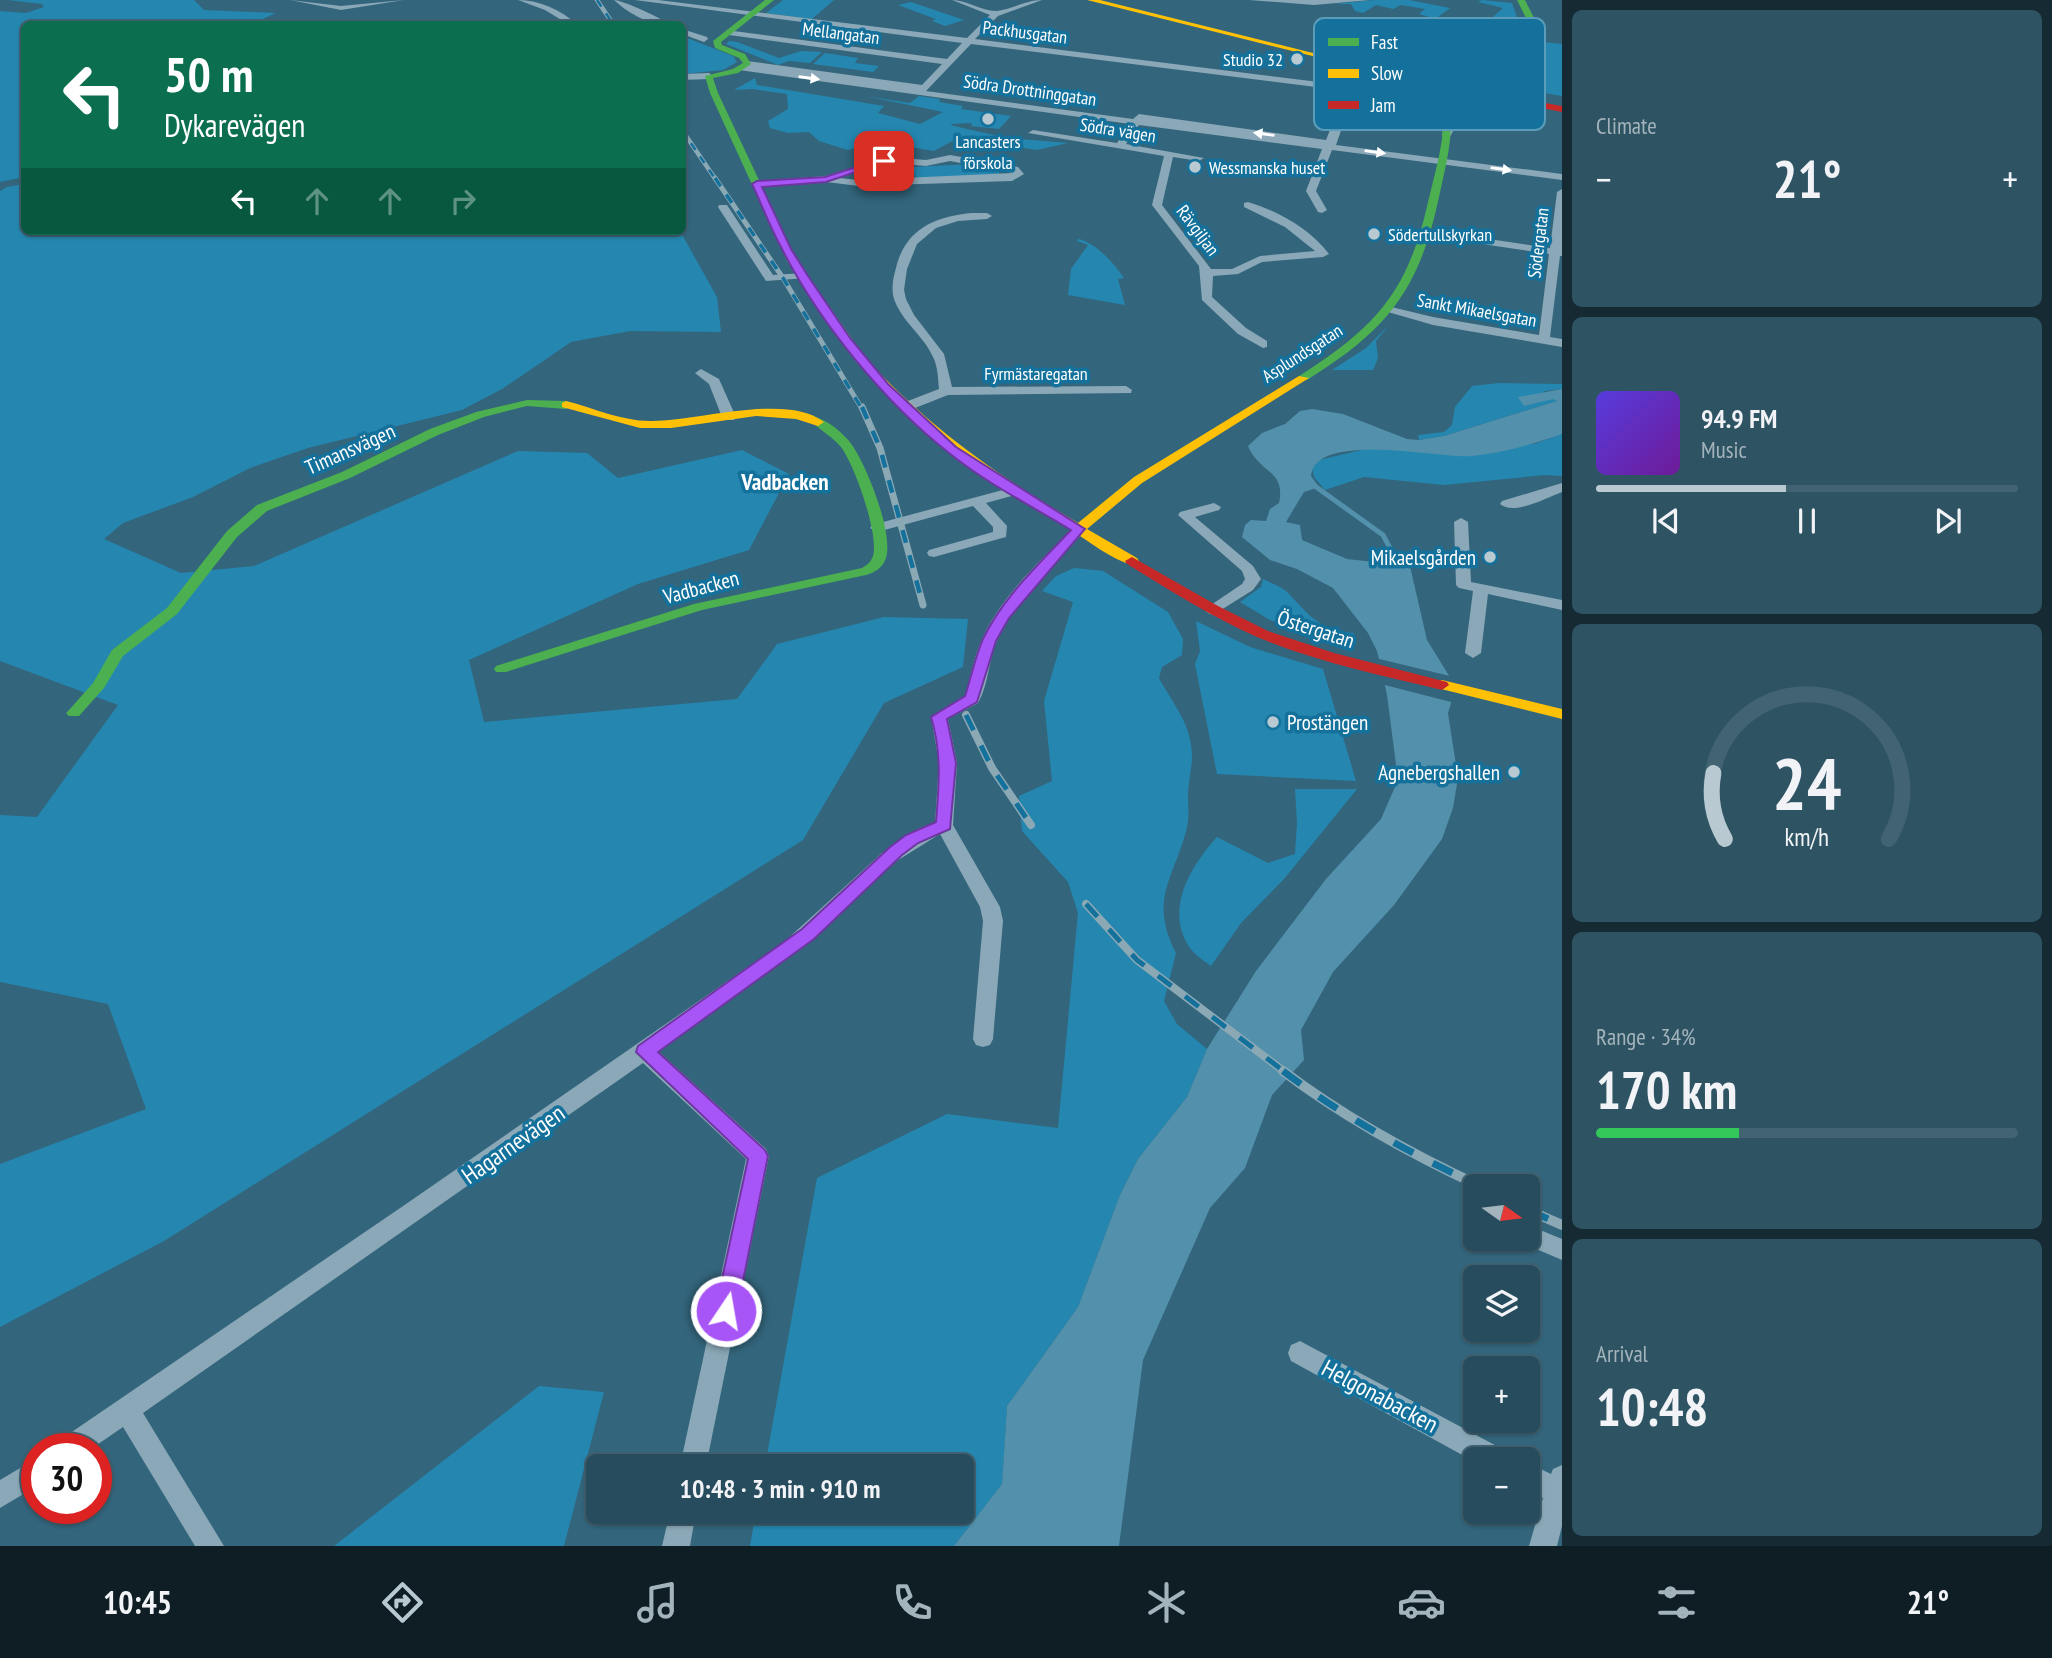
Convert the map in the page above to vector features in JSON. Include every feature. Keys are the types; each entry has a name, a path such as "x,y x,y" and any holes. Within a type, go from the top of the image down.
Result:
{"street":[{"path":"294,0 341,8 400,0"},
{"path":"522,0 557,13 569,21"},
{"path":"618,0 631,10 658,21"},
{"name":"Packhusgatan","path":"639,0 1314,84"},
{"path":"686,77 709,76 744,66 742,56 715,44 770,0"},
{"path":"956,0 995,14"},
{"path":"922,90 995,14 1038,0"},
{"path":"1091,0 1314,53"},
{"path":"1106,0 1314,51"},
{"path":"1253,0 1314,4 1366,0"},
{"path":"1521,0 1530,18"},
{"path":"686,32 704,39"},
{"name":"Mellangatan","path":"729,32 950,62"},
{"name":"Södra Drottninggatan","path":"744,66 1324,142 1562,177"},
{"name":"Östergatan","path":"709,76 714,93 786,249 803,276 845,340 905,407 952,450 1014,491 1213,610 1284,642 1349,662 1562,714"},
{"path":"1119,147 1138,119"},
{"name":"Packhusgatan","path":"1331,145 1336,130"},
{"name":"Asplundsgatan","path":"1446,130 1447,135"},
{"name":"Asplundsgatan","path":"1079,529 1138,480 1342,354 1387,310 1406,283 1419,257 1449,130"},
{"name":"Södra vägen","path":"1033,133 1199,158"},
{"path":"1322,210 1311,191 1331,145"},
{"name":"Rävgiljan","path":"1168,154 1157,205 1195,249 1207,273 1206,298 1241,331 1263,344"},
{"path":"757,184 826,179 900,183 1012,178 1019,174 1005,166 950,158 926,163 884,161 826,179"},
{"name":"Södergatan","path":"1545,340 1559,252 1562,192"},
{"path":"1207,273 1234,272 1260,259 1323,254 1318,245 1283,222 1248,205"},
{"path":"723,207 770,279 803,276"},
{"path":"946,391 939,356 905,308 898,291 903,257 910,241 929,226 954,217 987,216"},
{"path":"1448,236 1559,252"},
{"name":"Sankt Mikaelsgatan","path":"1387,310 1433,321 1562,343"},
{"path":"701,373 715,382 729,417"},
{"name":"Fyrmästaregatan","path":"905,407 946,391 1126,390"},
{"name":"Timansvägen","path":"74,713 97,688 114,655 168,616 247,520 263,508 383,460 444,428 524,403 543,402 643,425 659,426 790,413 834,432 843,439 855,457 877,528"},
{"path":"1507,504 1518,503 1562,487"},
{"path":"877,528 978,503 1014,491"},
{"path":"934,553 997,536 1002,532 978,503"},
{"path":"1213,610 1248,587 1253,579 1248,569 1185,515 1214,508"},
{"path":"1461,522 1464,585 1562,605"},
{"name":"Vadbacken","path":"501,669 699,607 866,571 879,562 881,552 877,528"},
{"path":"983,1038 993,921 990,907 944,825 948,763 939,717 972,699 989,641 1002,618 1013,601 1079,529"},
{"path":"1473,653 1480,589"},
{"name":"Hagarnevägen","path":"93,1433 645,1052 808,934 896,851 912,839 944,825"},
{"path":"645,1052 758,1156 696,1454"},
{"path":"1540,1240 1562,1250"},
{"name":"Helgonabacken","path":"1300,1353 1473,1447"},
{"path":"127,1410 210,1546"},
{"path":"1540,1480 1561,1488 1543,1546"},
{"path":"0,1495 21,1481"},
{"path":"676,1546 681,1524"}],"shaded area":[{"path":"8,0 194,0 204,10 276,13 258,21 21,21 21,178 0,182 0,11 26,13 44,7 42,4"},
{"path":"783,0 834,0 812,19 766,13"},
{"path":"1409,0 1450,8 1437,18 1427,18 1419,14 1425,9 1401,5 1393,9 1376,5 1363,13 1355,11 1351,4 1334,4"},
{"path":"1482,0 1512,3 1517,18 1492,18 1503,8 1478,2"},
{"path":"911,2 964,20 945,26 932,21 936,19 898,5"},
{"path":"686,38 733,56 737,62 723,70 686,74"},
{"path":"729,41 779,58 801,51 822,52 810,63 789,61 778,65 726,44"},
{"path":"1545,42 1562,44 1562,96 1545,93"},
{"path":"825,53 858,58 855,63 879,66 873,72 813,64"},
{"path":"755,78 757,85 884,106 878,113 920,124 943,112 865,96 910,103 919,96 940,99 939,102 963,106 961,109 1011,116 999,129 971,126 972,123 950,124 954,126 1007,138 1068,143 1037,150 958,138 934,151 879,142 848,150 819,141 809,132 788,133 770,128 768,121 788,109 787,94 752,89 734,90"},
{"path":"974,164 997,168 1000,175 916,178 911,167"},
{"path":"21,185 21,235 682,235 717,297 721,332 630,331 571,342 502,389 462,410 308,448 250,468 193,497 123,523 104,539 181,573 254,566 518,451 587,453 618,478 742,450 789,474 749,550 638,584 469,660 484,722 737,699 777,644 884,617 968,619 963,667 884,703 803,840 164,1241 0,1327 0,1164 146,1109 108,1004 0,982 0,815 37,817 118,705 0,661 0,191"},
{"path":"1078,239 1097,249 1120,272 1124,278 1118,279 1125,305 1068,295 1071,269 1088,245 1077,241"},
{"path":"1389,325 1376,341 1378,358 1373,370 1332,370 1366,348"},
{"path":"1499,383 1562,384 1562,389 1545,391 1524,406 1554,398 1557,401 1444,436 1419,440 1418,435 1444,432 1452,425 1455,407 1472,386"},
{"path":"1562,389 1562,434 1529,445 1472,456 1381,450 1333,454 1318,462 1311,476 1319,487 1304,492 1286,522 1300,525 1302,540 1347,559 1410,566 1427,640 1456,687 1448,713 1458,778 1453,808 1442,839 1394,905 1333,972 1301,1030 1304,1060 1272,1095 1245,1168 1210,1208 1143,1360 1119,1546 954,1546 971,1524 974,1524 974,1520 1002,1484 1007,1406 1078,1307 1120,1195 1138,1159 1187,1097 1207,1049 1256,971 1326,879 1381,819 1398,780 1387,695 1377,651 1368,633 1333,588 1297,569 1270,560 1242,537 1245,525 1251,520 1266,521 1270,509 1279,503 1280,492 1275,478 1248,446 1262,433 1285,424 1300,411 1312,409 1343,414 1407,439 1419,440 1444,436 1557,401 1553,399 1524,406 1518,397"},
{"path":"1562,434 1562,476 1545,475 1444,485 1364,477 1325,490 1314,477 1312,468 1319,460 1366,449 1534,444"},
{"path":"1074,568 1103,571 1168,612 1183,639 1182,655 1162,667 1159,678 1186,727 1192,757 1188,824 1169,880 1164,906 1164,920 1176,953 1164,1001 1177,1024 1207,1049 1187,1097 1138,1159 1120,1195 1078,1307 1007,1406 1002,1484 974,1520 974,1454 767,1454 817,1178 947,1114 1058,1128 1078,913 1068,882 1022,831 1019,796 1052,781 1044,701 1073,602 1042,591 1056,576"},
{"path":"1263,579 1286,591 1316,621 1354,633 1352,650 1270,620 1240,602 1261,587"},
{"name":"Prostängen","path":"1196,621 1250,647 1323,669 1356,781 1217,774 1195,664 1200,651"},
{"path":"1295,789 1357,789 1284,879 1241,923 1211,966 1192,951 1179,919 1180,904 1190,875 1217,837 1268,863 1295,854"},
{"path":"539,1386 604,1392 564,1546 334,1546"},
{"path":"754,1524 971,1524 954,1546 750,1546"}],"pier":[{"path":"1375,658 1454,677 1459,685 1455,703 1381,684"}],"waterway":[{"path":"1312,484 1383,535 1399,565"}],"railway":[{"path":"597,0 611,21"},
{"path":"686,136 716,180"},
{"path":"715,178 783,278 862,409"},
{"path":"862,407 880,448 923,605"},
{"path":"966,715 992,768 1031,825"},
{"path":"1086,904 1137,960 1285,1072"},
{"path":"1283,1071 1378,1134 1463,1178"},
{"path":"1540,1215 1562,1225"}],"traffic: fast":[{"path":"770,0 717,41 718,46 742,56 747,64 735,71 709,76 714,93 792,261 859,357"},
{"path":"1521,0 1530,18"},
{"path":"1303,378 1364,334 1402,291 1423,243 1446,130"},
{"path":"74,713 99,685 117,653 172,611 232,534 262,508 346,475 434,432 480,414 527,403 566,405"},
{"path":"501,669 699,607 866,571 874,566 879,557 880,543 862,474 845,444 833,431 818,422"}],"traffic: slow":[{"path":"1091,0 1314,54"},
{"path":"859,357 918,419 951,446 1022,495 1132,561"},
{"path":"1079,529 1138,480 1303,378"},
{"path":"566,405 619,421 651,425 777,412 818,422"},
{"path":"1442,685 1562,714"}],"traffic: jam":[{"path":"1545,106 1562,109"},
{"path":"1132,561 1180,591 1263,634 1329,657 1442,685"}],"place":[{"name":"Studio 32","path":"1297,59"},
{"name":"Lancasters förskola","path":"988,119"},
{"name":"Wessmanska huset","path":"1195,167"},
{"name":"Södertullskyrkan","path":"1374,234"},
{"name":"Mikaelsgården","path":"1490,557"},
{"name":"Prostängen","path":"1273,722"},
{"name":"Agnebergshallen","path":"1514,772"}],"district":[{"name":"Vadbacken","path":"785,481"}],"route":[{"path":"726,1311 758,1156 645,1052 808,934 896,851 912,839 944,825 948,763 939,717 972,699 989,641 1002,618 1013,601 1079,529 988,475 952,450 884,386 845,340 786,249 757,184 826,179 884,161"}]}
